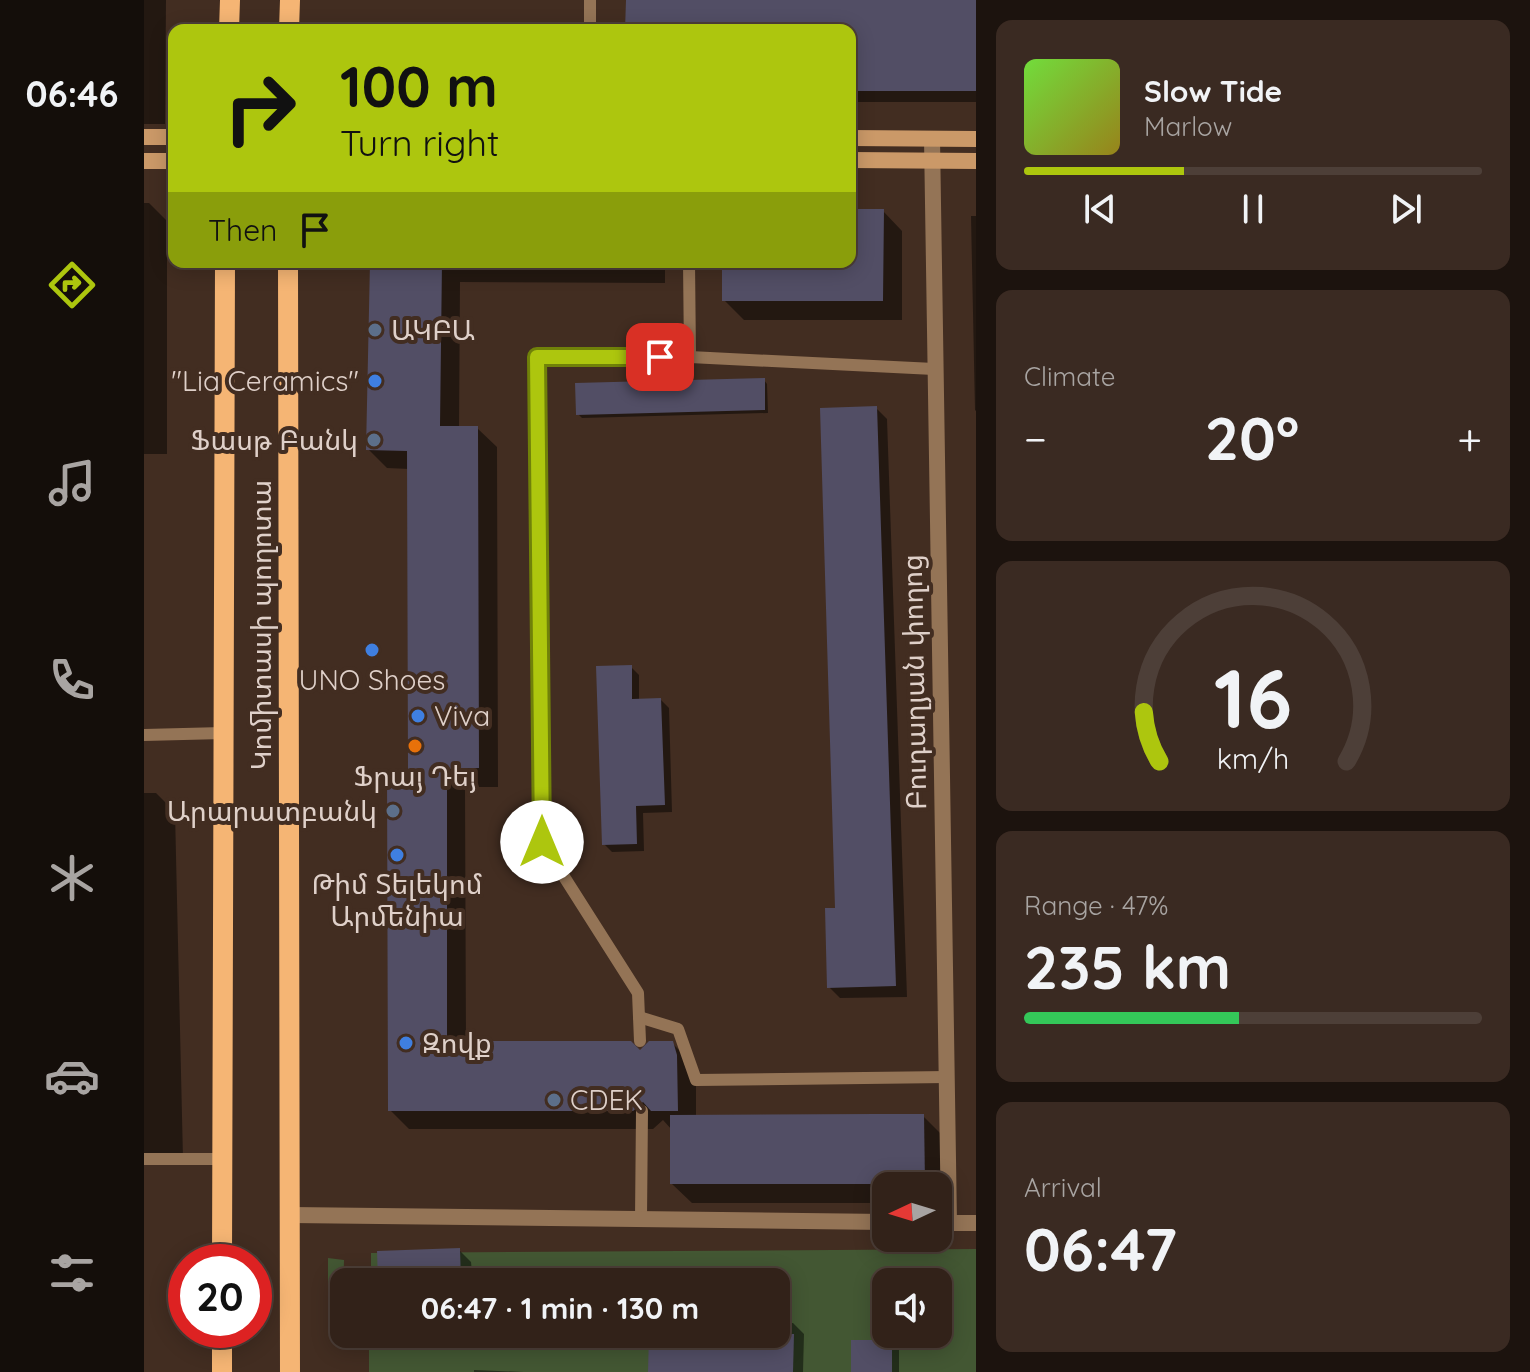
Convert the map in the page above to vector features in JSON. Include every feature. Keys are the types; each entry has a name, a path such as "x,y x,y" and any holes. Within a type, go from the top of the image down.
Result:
{"main road":[{"path":"229,24 230,0"},
{"path":"289,24 290,0"},
{"name":"Կոմիտասի պողոտա","path":"222,1244 225,268"},
{"name":"Կոմիտասի պողոտա","path":"288,268 290,1372"},
{"path":"222,1348 222,1372"}],"street":[{"path":"144,137 168,137"},
{"path":"856,138 976,139"},
{"name":"Բուդաղյան փողոց","path":"932,139 947,1077 945,1172"},
{"path":"856,160 976,161"},
{"path":"144,161 168,161"},
{"path":"291,1215 872,1222"},
{"path":"952,1223 976,1223"}],"lane":[{"path":"590,0 590,24"},
{"path":"689,268 690,357"},
{"path":"640,1041 638,993 542,842 537,357 690,357 934,369"},
{"path":"144,735 223,733"},
{"path":"639,1017 678,1029 696,1080 947,1077"},
{"path":"641,1218 642,1111"},
{"path":"144,1159 222,1159"}],"green space":[{"path":"952,1249 976,1249 976,1372 369,1372 369,1348 790,1348 790,1268 371,1268 371,1253 872,1250 952,1252"},
{"path":"328,1258 344,1260 344,1268 330,1268 328,1331"}],"building":[{"path":"626,0 976,0 976,91 856,91 856,24 625,24"},
{"path":"856,209 884,209 883,301 722,301 722,268 856,268"},
{"path":"370,268 442,268 440,426 478,426 479,768 447,769 447,1041 631,1041 640,1050 649,1041 673,1041 677,1055 678,1111 651,1111 643,1102 633,1111 388,1111 387,771 408,771 407,451 366,450"},
{"path":"765,378 765,410 576,415 575,383"},
{"path":"877,406 896,986 827,988 825,908 835,908 820,408"},
{"path":"632,665 632,699 661,698 665,805 636,806 637,844 602,845 596,666"},
{"path":"924,1114 925,1172 872,1172 872,1184 670,1184 670,1115"},
{"path":"460,1248 461,1268 378,1268 377,1251"},
{"path":"790,1334 794,1334 793,1372 648,1372 649,1348 790,1348"},
{"path":"851,1340 872,1340 872,1348 892,1348 892,1372 851,1372"}],"place":[{"name":"ԱԿԲԱ","path":"375,330"},
{"name":"\"Lia Ceramics\"","path":"375,381"},
{"name":"Ֆասթ Բանկ","path":"374,440"},
{"name":"UNO Shoes","path":"372,650"},
{"name":"Viva","path":"418,716"},
{"name":"Ֆրայ Դեյ","path":"415,746"},
{"name":"Արարատբանկ","path":"393,811"},
{"name":"Թիմ Տելեկոմ Արմենիա","path":"397,855"},
{"name":"Զովք","path":"406,1043"},
{"name":"CDEK","path":"554,1100"}],"route":[{"path":"542,842 537,357 660,357"}]}
